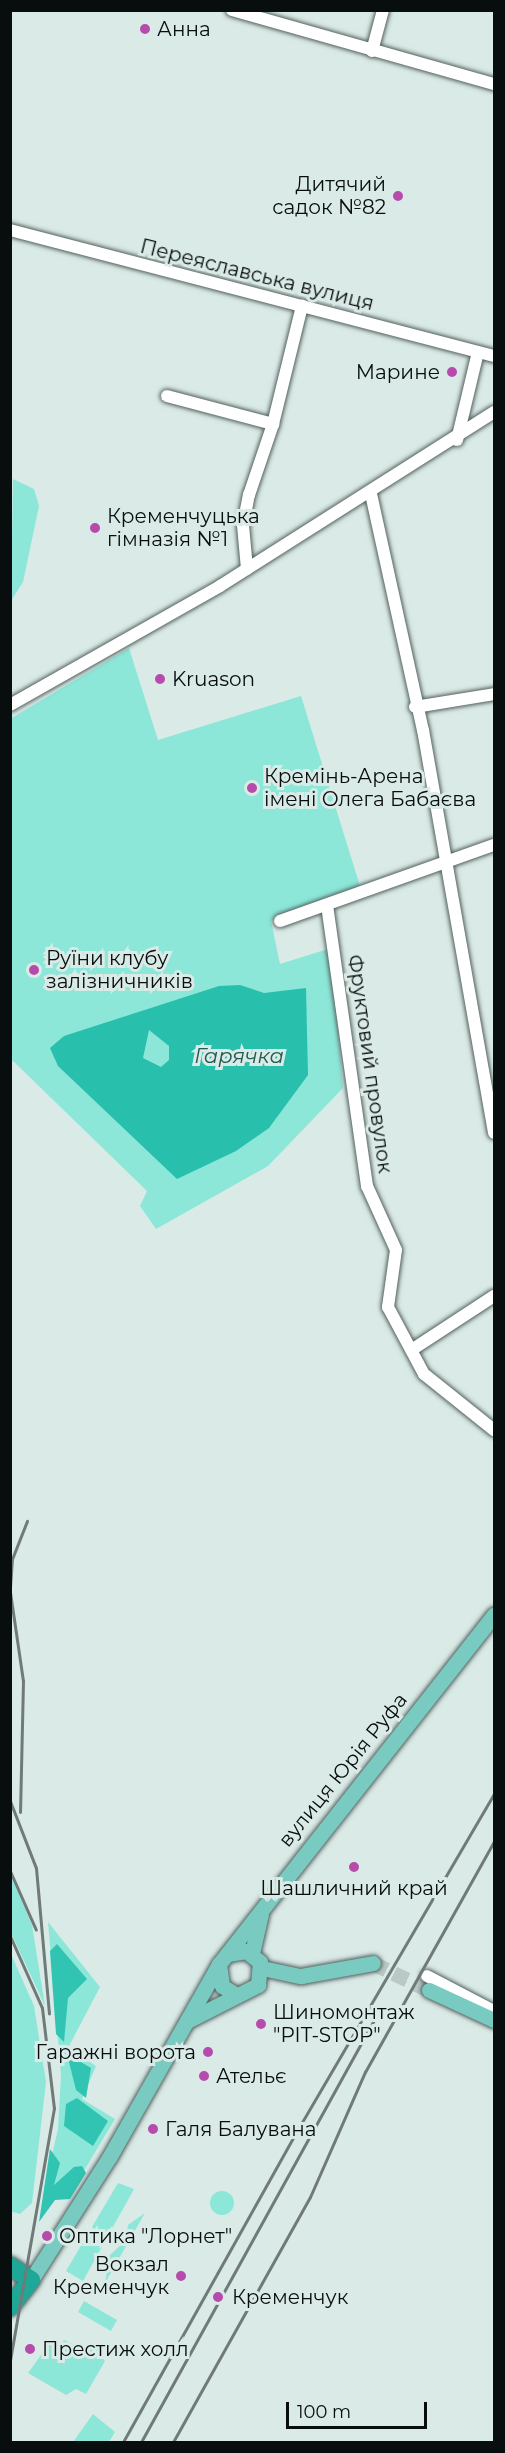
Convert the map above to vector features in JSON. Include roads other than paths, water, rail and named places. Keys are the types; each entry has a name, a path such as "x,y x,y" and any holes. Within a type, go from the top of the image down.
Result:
{"highway":[{"path":"10,2266 31,2280 10,2307"}],"main road":[{"name":"вулиця Юрія Руфа","path":"31,2280 110,2156 223,1959 277,1885 495,1615"},
{"path":"277,1885 254,1932 252,1953 262,1968 284,1976 311,1974"},
{"path":"235,1994 222,1986 223,1959 252,1953"},
{"path":"185,2023 235,1994 311,1974 373,1963"},
{"path":"254,1989 262,1968"},
{"path":"428,1983 495,2020"}],"street":[{"path":"232,10 495,84"},
{"path":"372,51 383,10"},
{"name":"Переяславська вулиця","path":"10,230 495,356"},
{"path":"247,569 243,525 273,424 302,306"},
{"path":"457,440 478,352"},
{"path":"166,396 273,424"},
{"path":"10,705 247,569 457,440 494,413"},
{"path":"371,494 446,862 494,1128"},
{"path":"415,708 495,694"},
{"path":"280,921 495,845"},
{"name":"Фруктовий провулок","path":"327,905 367,1186 396,1250 388,1307 413,1349 424,1374 495,1430"},
{"path":"413,1349 495,1296"},
{"path":"428,1983 495,2011"}],"water":[{"name":"Гарячка","path":"240,985 264,993 306,988 308,1075 269,1128 236,1151 177,1179 58,1066 50,1048 64,1036 219,986","holes":["149,1030 169,1046 169,1060 161,1067 143,1058"]}],"tunnel":[{"path":"373,1963 429,1990"}],"railway":[{"path":"10,1587 12,1559 27,1521"},
{"path":"10,1592 23,1681 20,1812"},
{"path":"123,2442 298,2129 494,1794"},
{"path":"10,1801 36,1868 49,2013"},
{"path":"173,2442 310,2197 365,2072 494,1841"},
{"path":"10,1871 36,1930"},
{"path":"10,1936 42,2008 54,2108 10,2361"},
{"path":"141,2442 374,2020"}],"place":[{"name":"Анна","path":"145,29"},
{"name":"Дитячий садок №82","path":"398,196"},
{"name":"Марине","path":"452,372"},
{"name":"Кременчуцька гімназія №1","path":"95,528"},
{"name":"Kruason","path":"160,679"},
{"name":"Кремінь-Арена імені Олега Бабаєва","path":"252,788"},
{"name":"Руїни клубу залізничників","path":"34,970"},
{"name":"Шашличний край","path":"354,1867"},
{"name":"Шиномонтаж \"PIT-STOP\"","path":"261,2024"},
{"name":"Гаражні ворота","path":"208,2052"},
{"name":"Ательє","path":"204,2076"},
{"name":"Галя Балувана","path":"153,2129"},
{"name":"Оптика \"Лорнет\"","path":"47,2236"},
{"name":"Вокзал Кременчук","path":"181,2276"},
{"name":"Кременчук","path":"218,2297"},
{"name":"Престиж холл","path":"30,2349"}]}
